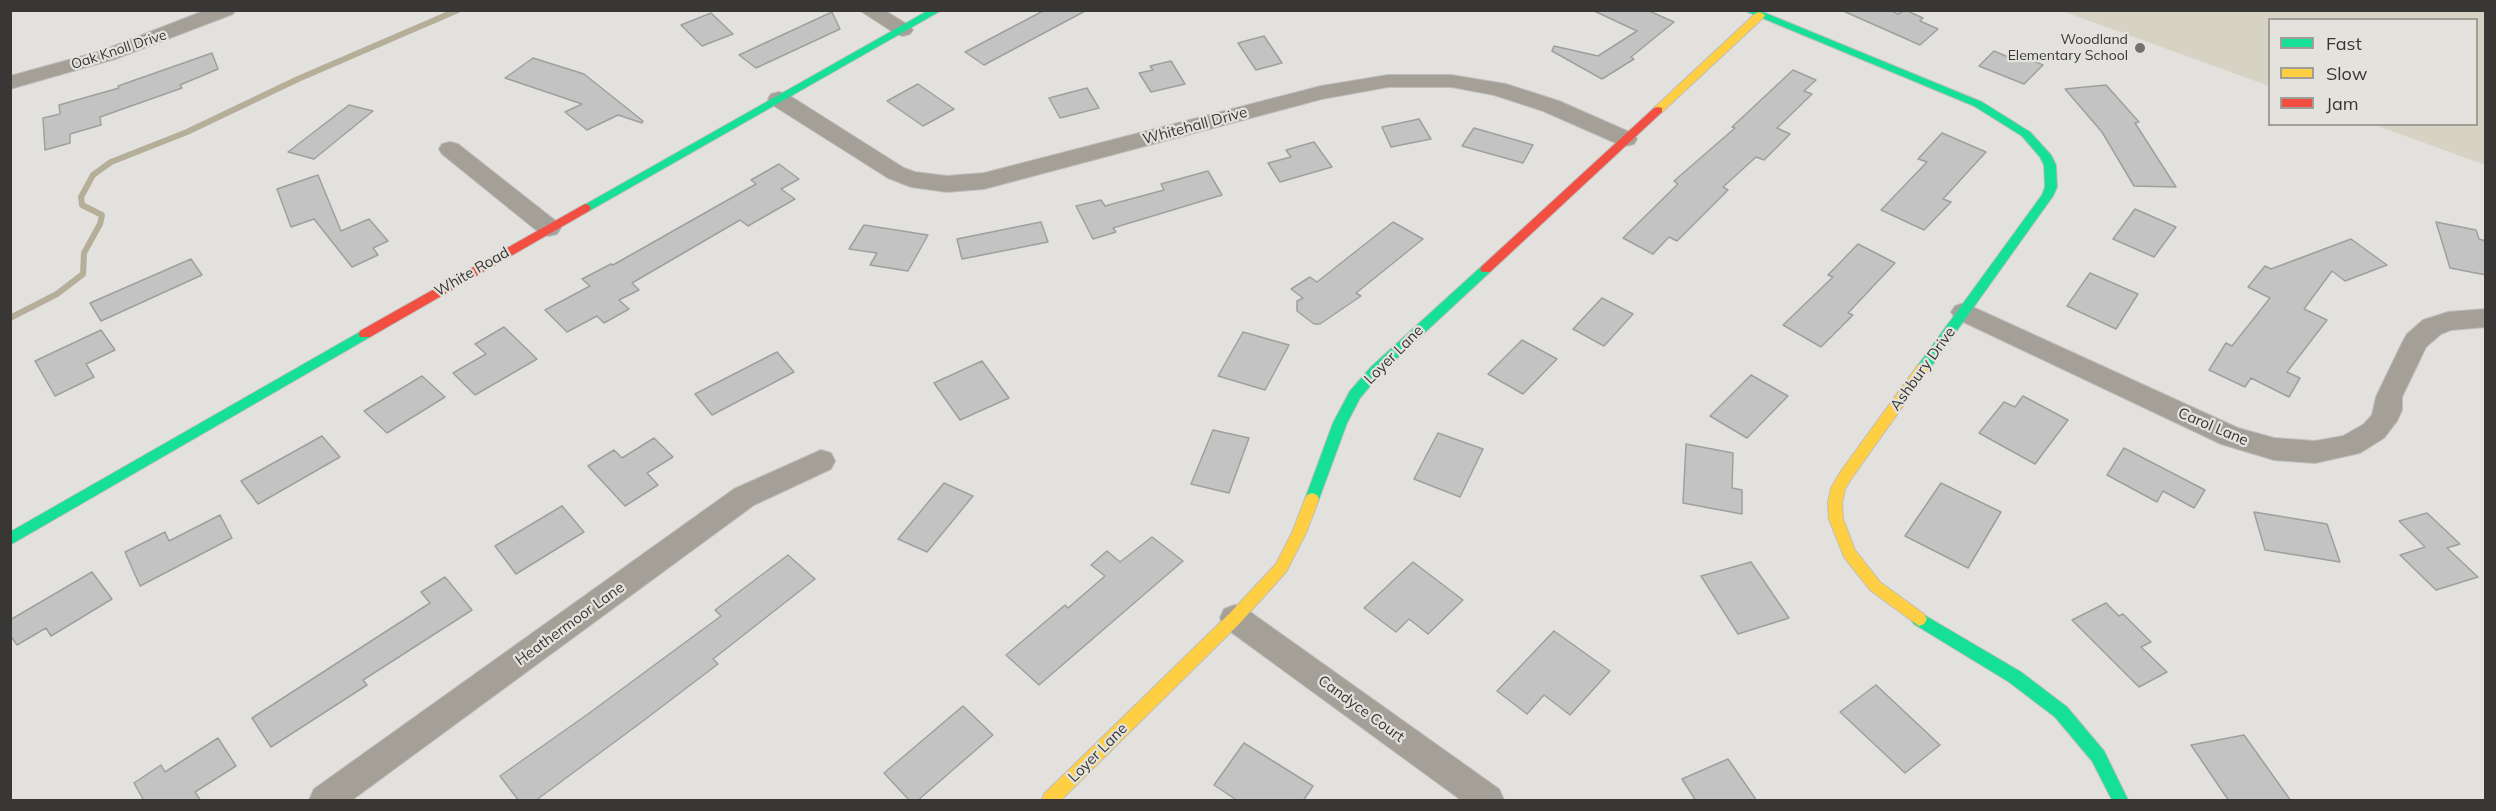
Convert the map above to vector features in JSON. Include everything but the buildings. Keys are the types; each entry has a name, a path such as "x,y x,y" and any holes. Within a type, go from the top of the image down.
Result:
{"street":[{"name":"Oak Knoll Drive","path":"10,83 108,55 226,10"},
{"path":"869,10 903,30"},
{"name":"White Road","path":"10,539 549,228 937,10"},
{"name":"Loyer Lane","path":"1050,801 1235,618 1281,568 1299,533 1340,423 1355,395 1376,370 1626,139 1754,13"},
{"name":"Ashbury Drive","path":"1754,13 1978,104 2020,129 2044,155 2052,176 2047,196 1846,475 1838,488 1835,503 1836,519 1840,536 1861,570 1875,586 1905,611 2015,677 2061,712 2098,756 2112,780 2120,801"},
{"name":"Whitehall Drive","path":"779,99 896,173 911,179 946,184 984,181 1321,93 1388,81 1451,81 1498,89 1551,106 1626,139"},
{"path":"450,149 549,228"},
{"name":"Carol Lane","path":"1964,312 2231,437 2274,449 2315,452 2350,445 2374,431 2383,421 2388,410 2389,397 2416,341 2432,327 2448,321 2486,318"},
{"name":"Heathermoor Lane","path":"326,801 744,497 821,461"},
{"name":"Candyce Court","path":"1235,618 1487,801"}],"shaded area":[{"path":"2062,11 2485,11 2485,165 2378,126 2478,126 2478,18 2268,18 2268,86"}],"waterway":[{"path":"10,318 57,294 83,274 84,253 100,224 102,215 82,205 81,197 93,175 111,162 187,132 298,79 458,10"}],"traffic: fast":[{"path":"585,208 937,10"},
{"path":"1748,10 1978,104 2026,134 2045,155 2050,165 2051,187 2047,196 1923,368"},
{"path":"1312,499 1340,423 1355,395 1376,370 1486,269"},
{"path":"10,539 365,334"},
{"path":"1919,619 2015,677 2061,712 2098,756 2120,800"}],"traffic: slow":[{"path":"1658,110 1760,15"},
{"path":"1919,619 1875,586 1849,553 1836,519 1835,503 1838,488 1846,475 1923,368"},
{"path":"1050,800 1235,618 1281,568 1299,533 1312,499"}],"traffic: jam":[{"path":"1486,269 1658,110"},
{"path":"365,334 585,208"}],"place":[{"name":"Woodland Elementary School","path":"2140,48"}]}
